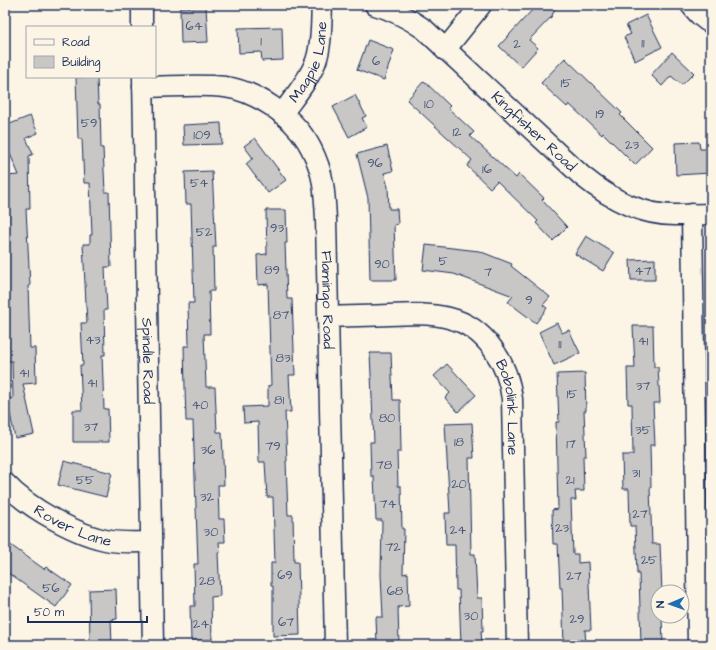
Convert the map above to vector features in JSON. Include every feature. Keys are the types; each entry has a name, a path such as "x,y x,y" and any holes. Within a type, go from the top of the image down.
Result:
{"street":[{"path":"142,5 142,26"},
{"name":"Magpie Lane","path":"282,114 304,84 316,61 321,34 322,5"},
{"name":"Kingfisher Road","path":"375,5 390,9 424,29 582,176 601,191 623,204 652,213 673,215 702,214"},
{"path":"445,50 481,5"},
{"path":"691,5 697,13 706,21 711,23"},
{"name":"Flamingo Road","path":"143,82 226,87 257,97 282,114 306,140 321,175 326,220 335,645"},
{"name":"Spindle Road","path":"143,82 153,645"},
{"path":"698,645 702,214"},
{"name":"Bobolink Lane","path":"328,317 423,314 450,318 470,327 482,337 493,349 503,365 511,385 512,399 517,645"},
{"name":"Rover Lane","path":"5,483 35,506 60,522 90,536 112,541 151,542"}],"building":[{"path":"535,5 556,5 552,16 529,40 538,48 521,67 499,46 534,8"},
{"path":"206,7 208,42 181,43 180,8"},
{"path":"646,15 662,47 635,61 624,37 631,34 626,25"},
{"path":"282,27 283,60 262,61 261,52 239,53 238,28"},
{"path":"368,40 394,50 384,80 357,70"},
{"path":"672,52 694,73 682,85 671,76 662,86 651,75"},
{"path":"565,58 622,113 620,115 652,147 635,165 603,133 602,135 569,104 567,107 541,83"},
{"path":"76,78 97,78 105,192 109,192 111,267 105,267 107,310 104,310 105,355 102,355 104,409 108,409 109,442 73,442 73,410 82,410 80,365 83,365 81,323 87,323 83,244 90,244 90,235 92,235 90,183 84,183 82,139 78,139"},
{"path":"424,81 450,106 448,108 474,132 470,136 516,178 519,174 544,198 542,200 567,227 553,241 536,223 538,221 497,181 490,188 467,166 472,160 407,100"},
{"path":"355,95 366,116 362,118 367,127 349,137 333,107"},
{"path":"30,116 38,133 26,138 33,154 29,156 30,209 26,209 30,286 28,286 30,348 35,348 36,383 23,384 34,434 15,438 7,399 13,398 12,361 5,361 5,349 8,349 5,296 5,220 8,220 6,176 19,175 5,142 5,126"},
{"path":"221,123 222,144 184,145 183,125"},
{"path":"255,138 286,180 268,193 246,164 253,158 244,146"},
{"path":"699,142 700,149 711,149 711,173 676,175 675,143"},
{"path":"387,146 393,171 384,173 388,187 389,209 397,209 398,224 394,225 396,280 370,280 368,198 357,154"},
{"path":"212,171 216,247 213,247 214,291 209,291 210,334 204,334 206,387 215,387 217,432 222,432 224,485 218,485 219,519 224,519 225,542 219,542 220,553 218,553 220,596 211,597 212,640 191,640 190,606 195,606 194,564 198,564 193,421 186,421 184,346 189,346 188,303 194,303 191,204 186,204 185,172"},
{"path":"266,210 286,210 287,243 285,243 287,299 292,299 295,375 289,375 291,412 285,412 286,461 288,515 293,515 294,562 298,562 300,635 273,636 273,586 271,586 271,563 275,563 273,497 267,497 265,462 259,462 258,422 244,423 243,407 268,406 268,386 271,385 268,284 258,285 257,255 267,254"},
{"path":"586,236 614,253 603,271 575,254"},
{"path":"426,245 479,251 512,264 511,266 550,297 543,305 547,308 536,323 508,302 513,296 454,274 423,270"},
{"path":"655,259 655,280 631,280 630,260"},
{"path":"557,323 562,333 569,330 580,353 554,365 539,332"},
{"path":"633,326 653,326 654,367 658,367 660,403 653,403 655,445 650,445 650,488 652,544 660,544 662,584 650,584 650,624 662,624 663,645 641,645 639,574 637,574 635,526 630,526 629,489 623,489 622,455 633,455 632,404 628,404 627,368 635,368"},
{"path":"370,353 391,353 393,400 400,400 401,452 397,452 398,486 401,486 402,529 404,529 403,574 408,573 409,606 398,607 399,645 377,645 376,617 383,617 381,575 382,520 376,520 374,476 371,476 370,442 374,442"},
{"path":"447,364 476,395 458,412 445,398 450,393 434,376"},
{"path":"585,373 586,411 584,411 586,456 583,456 584,491 575,491 576,500 571,500 573,554 578,554 578,563 588,562 591,630 585,630 586,645 564,645 562,588 560,588 558,544 553,544 552,510 558,509 556,422 559,422 557,374"},
{"path":"472,423 474,458 469,458 471,554 475,554 477,598 482,598 483,631 481,631 482,645 461,645 459,590 456,590 455,545 446,545 445,513 450,513 445,424"},
{"path":"64,461 112,473 106,497 58,485"},
{"path":"5,541 44,569 46,567 72,585 56,607 5,571"},
{"path":"116,589 117,619 111,620 112,645 90,645 89,590"}]}
